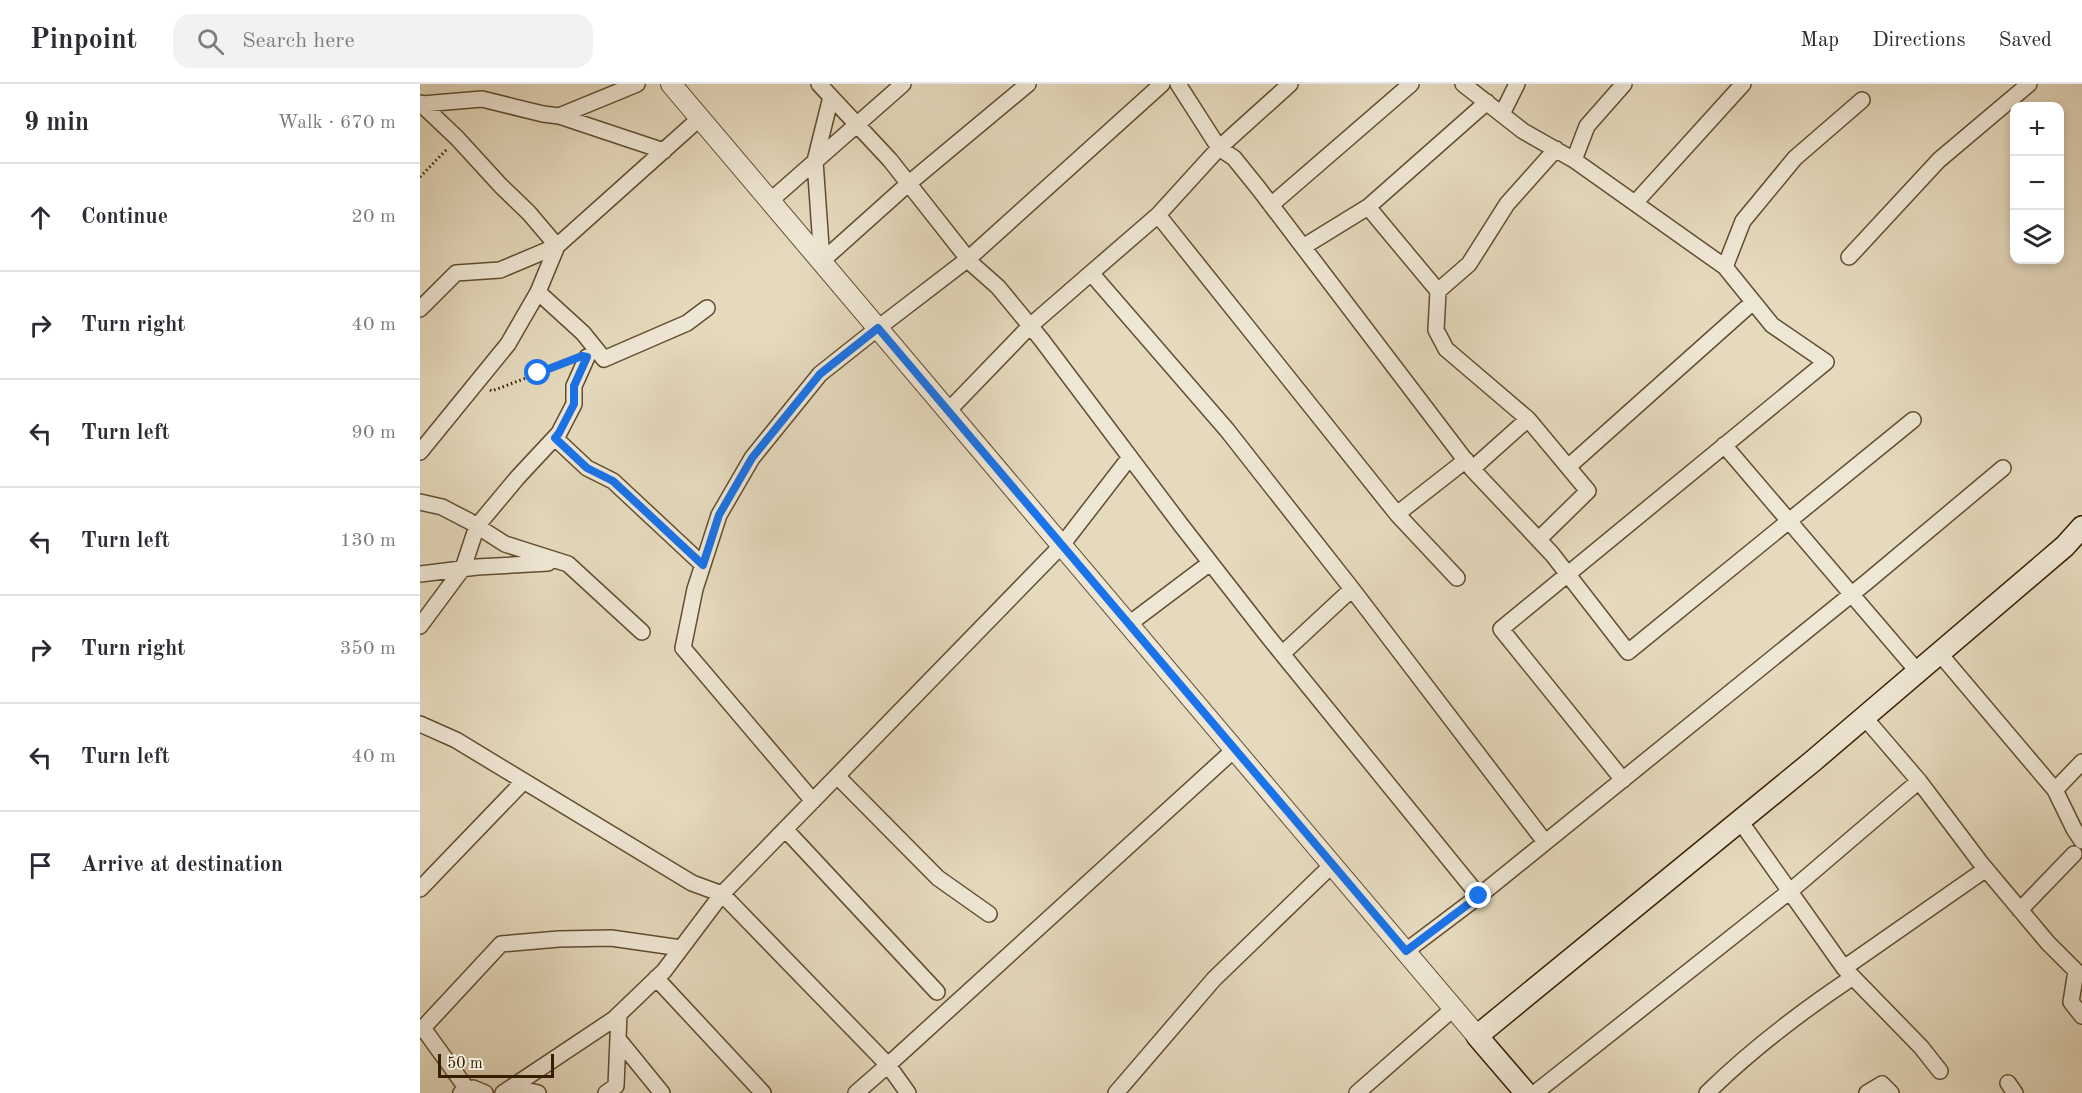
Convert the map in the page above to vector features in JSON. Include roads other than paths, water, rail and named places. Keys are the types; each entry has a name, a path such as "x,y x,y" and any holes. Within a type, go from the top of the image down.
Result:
{"main road":[{"path":"1526,1093 1477,1036 1940,654 2065,546 2082,526"}],"street":[{"path":"559,116 637,84"},
{"path":"819,84 858,124 968,259 998,287 1030,326 1210,563 1479,896"},
{"path":"770,201 903,84"},
{"path":"822,261 908,184 1028,84"},
{"path":"813,801 683,648 695,589 719,515 752,458 820,374 968,259 1162,84"},
{"path":"1178,84 1218,148 1234,158 1469,464 1568,573 1628,652 1913,420"},
{"path":"948,411 1030,326 1158,215 1218,148 1290,84"},
{"path":"1271,205 1411,84"},
{"path":"1463,84 1523,131 1574,160 1725,267 1772,324 1826,362 1501,630 1623,780"},
{"path":"1502,114 1516,84"},
{"path":"1574,160 1587,126 1624,84"},
{"path":"1635,203 1743,84"},
{"path":"1849,257 1939,160 2029,84"},
{"path":"674,85 1477,1036"},
{"path":"822,261 815,161 831,97"},
{"path":"421,104 482,99 559,116 664,151"},
{"path":"1725,267 1743,221 1795,158 1862,100"},
{"path":"1303,247 1368,207 1487,102"},
{"path":"421,104 458,138 557,246"},
{"path":"420,309 456,273 500,270 557,246 700,118"},
{"path":"1438,291 1469,264 1507,204 1556,149"},
{"path":"1368,207 1438,291 1436,330 1446,349 1528,418 1588,491 1539,540"},
{"path":"1158,215 1397,514 1457,578"},
{"path":"422,444 476,384 508,344 538,292 557,246"},
{"path":"1091,273 1227,430 1352,589 1545,842"},
{"path":"538,292 583,333 604,359 687,323 707,308"},
{"path":"1568,467 1754,302"},
{"path":"420,626 463,568 477,526 559,433 574,404 574,386 587,357"},
{"path":"1397,514 1469,464 1528,418"},
{"path":"555,438 587,468 613,481 703,565"},
{"path":"1724,445 1918,672"},
{"path":"508,1090 619,1014 656,978 722,894 1062,545 1130,458"},
{"path":"1406,951 1479,896 1623,780 2003,468"},
{"path":"420,502 442,507 505,544 568,564 642,632"},
{"path":"420,574 540,562 568,564"},
{"path":"1129,624 1210,563"},
{"path":"1282,654 1352,589"},
{"path":"1940,654 2055,790 2074,829 2078,847 2020,910"},
{"path":"1864,718 1919,781 2020,910 2076,971 2071,1002 2082,1016"},
{"path":"420,724 456,740 693,883 722,894 888,1065 908,1093"},
{"path":"856,1093 1235,749"},
{"path":"2055,790 2082,762"},
{"path":"837,776 938,878 988,914"},
{"path":"420,889 524,781"},
{"path":"1535,1093 1790,890 1919,781"},
{"path":"1740,821 1849,972 1921,1047 1940,1071"},
{"path":"785,829 937,992"},
{"path":"1116,1093 1214,979 1332,865"},
{"path":"1707,1093 1724,1076 1816,1002 1849,972 1986,869"},
{"path":"485,1093 478,1089 464,1091 423,1028 501,944 611,938 681,948"},
{"path":"656,978 763,1093"},
{"path":"1358,1093 1454,1008"},
{"path":"606,1093 616,1086 619,1014"},
{"path":"618,1039 662,1093"},
{"path":"1867,1093 1882,1084 1892,1093"},
{"path":"508,1090 538,1093"}]}
